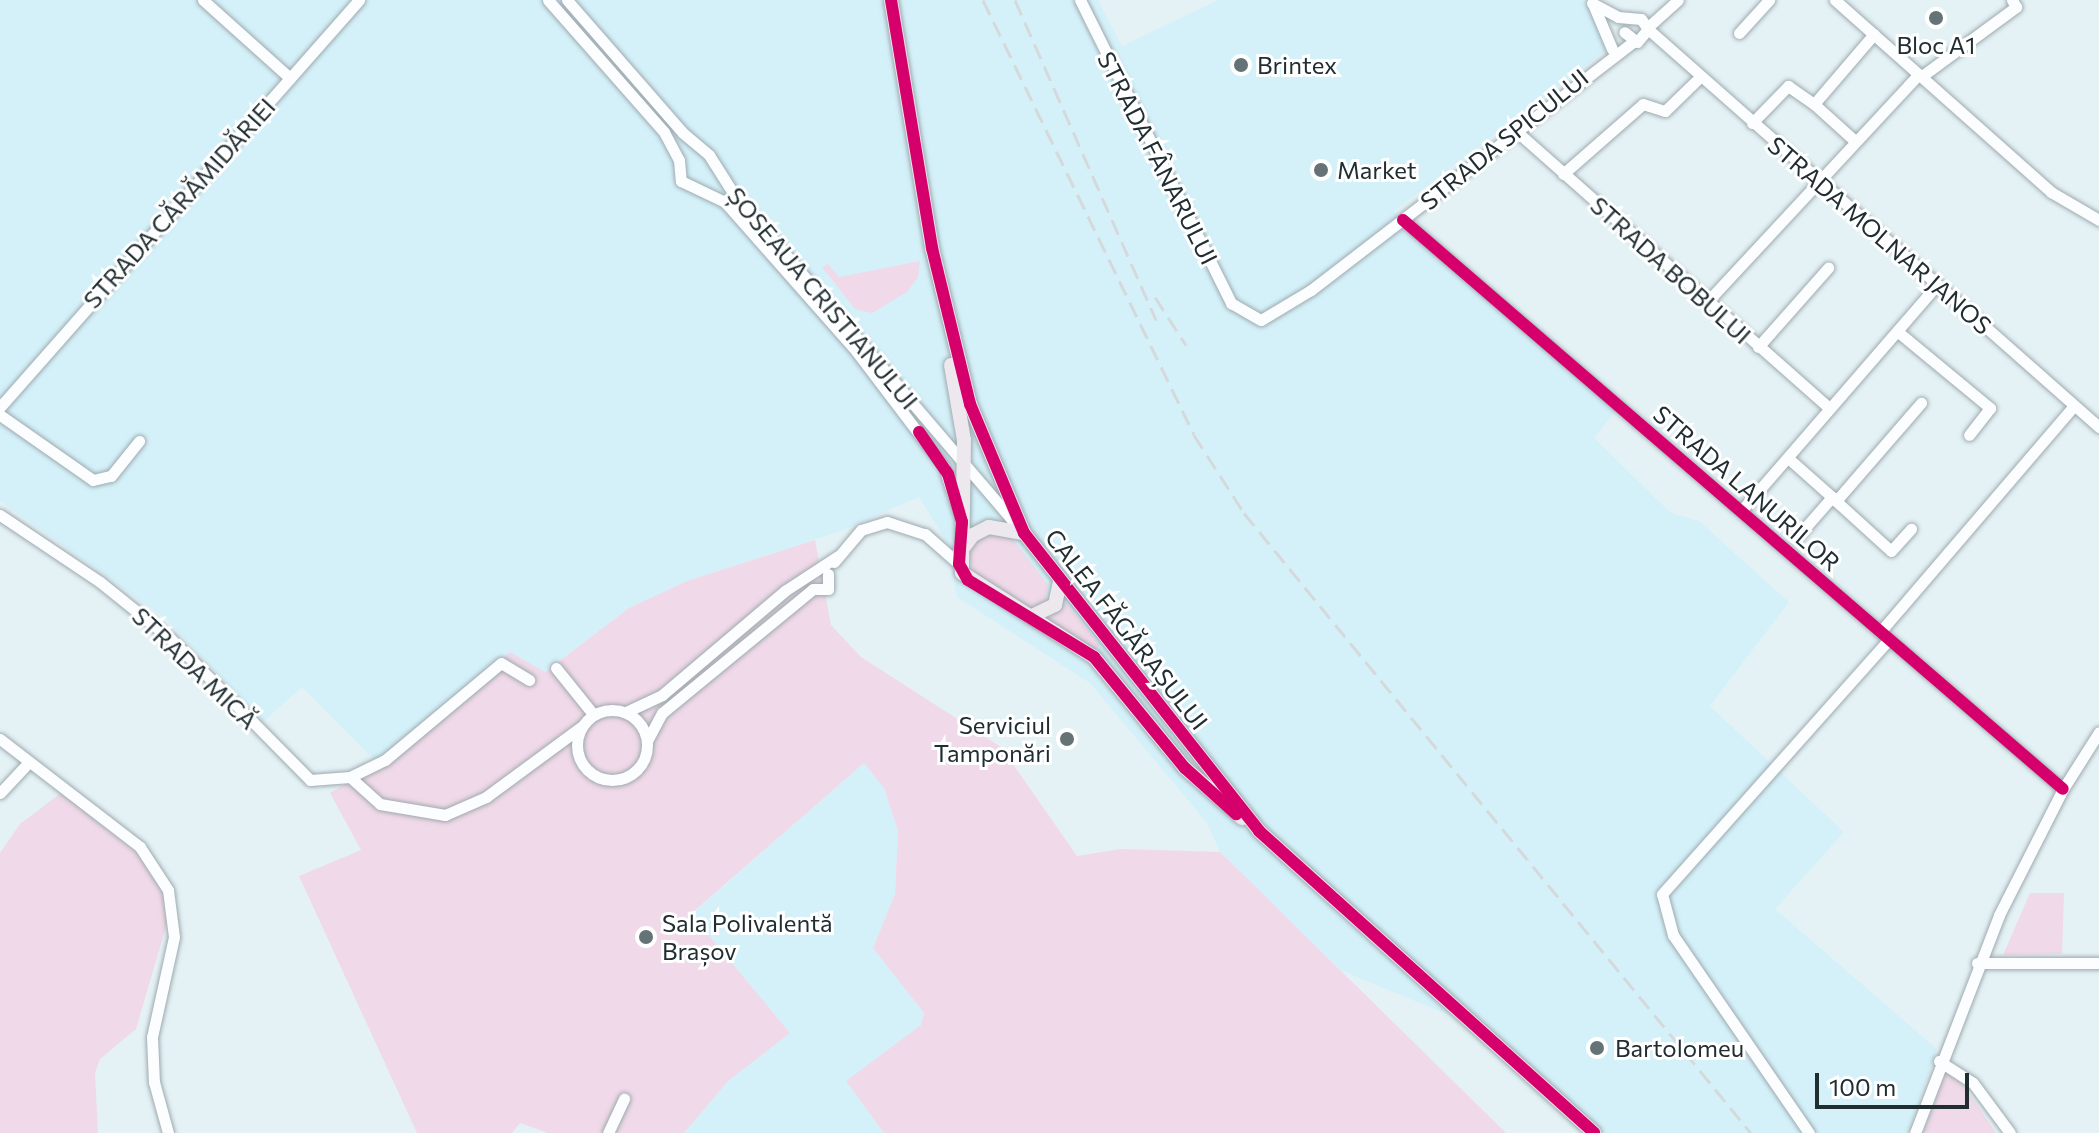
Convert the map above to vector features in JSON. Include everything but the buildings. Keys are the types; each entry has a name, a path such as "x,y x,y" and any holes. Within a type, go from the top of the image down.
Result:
{"main road":[{"name":"CALEA FĂGĂRAȘULUI","path":"891,0 938,278 970,404 1024,533 1259,831 1594,1133"},
{"name":"CALEA FĂGĂRAȘULUI","path":"938,278 937,295 963,429 965,468 959,558"},
{"path":"1024,533 989,527 973,535 959,558 968,580 1030,617 1106,669 1195,779 1259,831"},
{"path":"1030,617 1055,605 1060,581"}],"street":[{"path":"203,0 290,78"},
{"name":"STRADA CĂRĂMIDĂRIEI","path":"0,407 359,0"},
{"name":"ȘOSEAUA CRISTIANULUI","path":"548,0 664,132 679,160 681,181 725,202 853,347 944,467 962,522"},
{"name":"ȘOSEAUA CRISTIANULUI","path":"567,0 714,165 965,468 1024,533"},
{"name":"STRADA FÂNARULUI","path":"1080,0 1217,275 1242,313"},
{"path":"1630,37 1678,0"},
{"path":"1739,33 1769,0"},
{"path":"1835,0 2051,192 2099,220"},
{"path":"1591,1 1645,23"},
{"path":"1591,1 1603,23 1609,53"},
{"path":"1707,302 1817,180 1920,75 2014,3"},
{"path":"1603,23 1630,37 1661,43"},
{"path":"1630,37 1645,23"},
{"name":"STRADA MOLNAR JANOS","path":"1645,23 1661,43 2099,427"},
{"path":"1814,104 1874,34"},
{"name":"STRADA SPICULUI","path":"1242,313 1261,320 1278,313 1403,220 1630,37"},
{"path":"1563,174 1643,104 1665,111 1700,77"},
{"path":"1752,123 1788,86 1814,104 1855,141"},
{"name":"STRADA BOBULUI","path":"1515,130 1829,408"},
{"path":"679,160 688,151 700,150"},
{"name":"ȘOSEAUA CRISTIANULUI","path":"696,188 711,180 714,165"},
{"name":"STRADA LANURILOR","path":"1403,220 2063,789"},
{"path":"1758,347 1828,268"},
{"path":"1741,511 1937,285"},
{"path":"1897,331 1990,408 1969,435"},
{"path":"1797,537 1921,403"},
{"path":"1809,1133 1673,935 1662,894 1884,635 2074,406"},
{"path":"0,415 93,480 111,476 139,441"},
{"path":"1788,458 1891,551 1911,529"},
{"name":"STRADA MICĂ","path":"0,515 100,582 171,639 299,773 310,780 350,777 385,760 501,663 529,680"},
{"path":"581,727 576,743 590,773 613,780 635,772 662,713 813,589 861,530 887,522 913,527 959,558"},
{"path":"350,777 380,804 445,815 486,797 581,727 593,714 626,712 655,700 786,590 838,556"},
{"path":"813,589 828,589 828,574"},
{"path":"556,668 593,714"},
{"path":"626,712 643,728 647,741"},
{"path":"1915,1133 1977,963 2063,789 2099,732"},
{"path":"0,739 140,847 168,890 174,937 152,1037 154,1082 168,1133"},
{"path":"557,743 576,743"},
{"path":"0,793 29,762"},
{"path":"1977,963 2099,963"},
{"path":"1939,1061 1973,1083 2010,1133"},
{"path":"608,1133 624,1098"}],"shaded area":[{"path":"0,0 1098,0 1122,46 1218,0 1592,0 1614,44 1394,211 1618,408 1594,438 1671,513 1699,521 1789,602 1710,706 1844,832 1775,909 1937,1049 1908,1133 1586,1133 1461,1020 1342,971 1241,878 1220,852 1207,823 1090,683 957,597 946,541 919,497 841,531 687,581 629,608 545,672 378,764 302,687 263,722 165,618 0,501"},
{"path":"920,261 918,277 907,292 872,313 855,309 822,267 828,264 839,277"},
{"path":"988,532 1002,532 1015,542 1048,585 1045,603 1030,609 973,576 969,548"},
{"path":"815,540 831,625 861,657 1001,747 1077,856 1121,849 1220,852 1506,1133 884,1133 846,1081 921,1025 924,1013 873,948 895,894 898,831 884,788 864,763 691,914 790,1033 728,1081 684,1133 548,1133 520,1123 512,1133 417,1133 299,876 361,850 330,793 378,764 510,652 545,672 629,608 687,581"},
{"path":"1066,603 1100,645 1095,650 1047,621"},
{"path":"864,763 884,788 898,831 895,894 873,948 924,1013 921,1025 846,1081 884,1133 684,1133 728,1081 790,1033 691,915"},
{"path":"61,793 139,855 162,886 168,920 136,1029 100,1059 95,1073 98,1133 0,1133 0,853 20,824"},
{"path":"2030,893 2064,893 2062,954 2003,955"},
{"path":"1952,1072 1996,1133 1923,1133 1945,1073"}],"railway":[{"path":"983,0 1194,435 1244,513 1751,1133"},
{"path":"1015,0 1156,320"},
{"path":"1155,297 1186,345"}],"cycle path":[{"path":"891,0 932,248 970,404 1024,533 1259,831 1594,1133"},
{"path":"1403,220 2063,789"},
{"path":"919,432 948,474 962,522 959,564 968,580 1094,657 1185,768 1236,814"}],"place":[{"name":"Bloc A1","path":"1936,18"},
{"name":"Brintex","path":"1241,65"},
{"name":"Market","path":"1321,170"},
{"name":"Serviciul Tamponări","path":"1067,739"},
{"name":"Sala Polivalentă Brașov","path":"646,937"},
{"name":"Bartolomeu","path":"1597,1048"}]}
